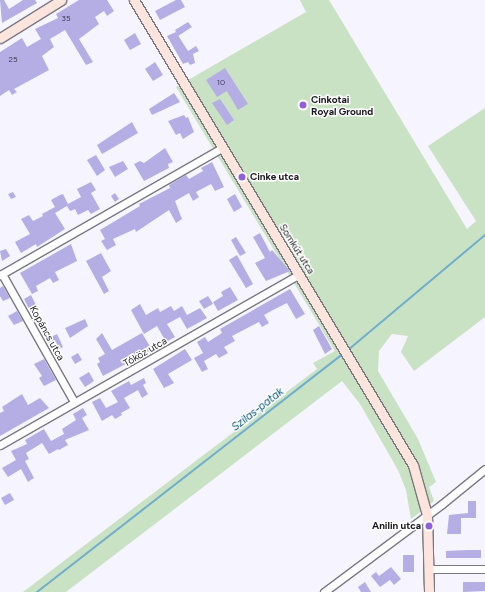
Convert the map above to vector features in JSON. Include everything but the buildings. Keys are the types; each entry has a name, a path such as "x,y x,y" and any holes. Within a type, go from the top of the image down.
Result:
{"street":[{"path":"0,38 61,0"},
{"name":"Somkút utca","path":"134,0 222,148 351,357 413,465 427,515 429,592"},
{"path":"1,275 222,148"},
{"name":"Tóköz utca","path":"0,446 74,402 300,274"},
{"name":"Kopáncs utca","path":"1,275 74,402"},
{"path":"324,592 427,515 485,469"},
{"path":"429,569 485,569"}],"green space":[{"path":"300,0 329,0 467,229 476,221 428,146 485,108 485,317 414,371 401,352 408,336 392,334 379,351 378,371 418,439 436,482 429,487 434,501 411,519 406,490 398,470 360,404 342,381 66,592 23,592 317,369 313,363 335,351 176,87 306,12"}],"waterway":[{"name":"Szilas-patak","path":"348,350 485,235"},
{"name":"Szilas-patak","path":"37,592 343,354"}],"place":[{"name":"Cinkotai Royal Ground","path":"303,105"},
{"name":"Cinke utca","path":"242,177"},
{"name":"Anilin utca","path":"429,526"}]}
